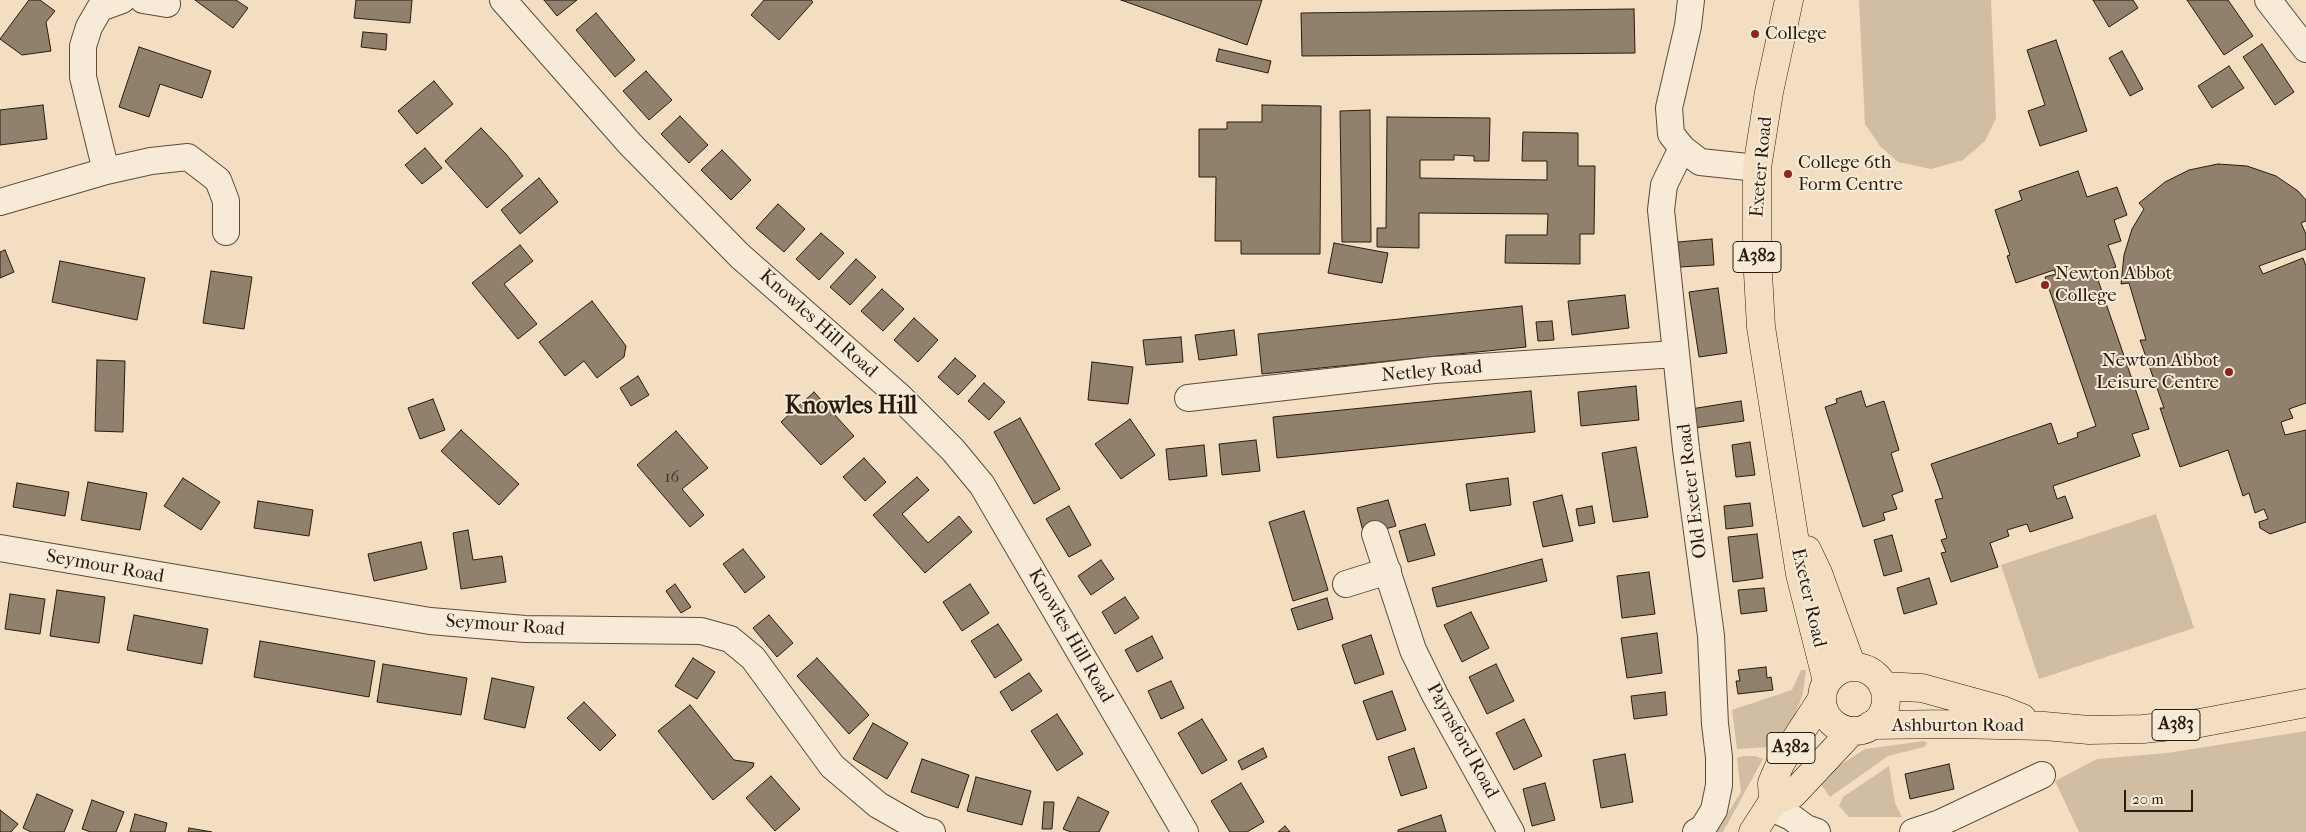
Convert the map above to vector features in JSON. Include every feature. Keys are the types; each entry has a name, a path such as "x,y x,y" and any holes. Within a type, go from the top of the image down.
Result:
{"main road":[{"name":"Exeter Road","path":"1789,0 1769,92 1758,168 1757,254 1760,327 1800,574 1825,690"},
{"name":"Exeter Road","path":"1790,515 1818,574 1852,667"},
{"path":"1852,667 1870,672 1883,686"},
{"name":"A382","path":"1753,832 1771,804 1772,783 1781,762 1834,673 1852,667"},
{"name":"A382","path":"1771,804 1793,794 1861,728 1882,712 1885,703 1883,686"},
{"name":"Ashburton Road","path":"1883,686 1922,688 2002,710 2044,726"},
{"name":"A382","path":"1825,690 1827,717 1842,728 1861,728"},
{"name":"Ashburton Road","path":"1861,728 2044,726 2089,730 2143,729 2200,723 2306,703"}],"street":[{"path":"106,171 83,77 83,46 88,27 100,8 122,0"},
{"name":"Knowles Hill Road","path":"503,0 630,144 740,256 898,395 953,450 982,485 1185,832"},
{"path":"1691,0 1688,26 1669,108 1670,134 1682,148 1700,162 1758,168"},
{"path":"2268,0 2306,49"},
{"name":"Old Exeter Road","path":"1682,148 1664,185 1661,210 1686,449 1711,636 1715,724 1719,757 1719,785 1714,810 1703,828 1696,832"},
{"path":"0,202 151,160 188,157 218,180 226,201 226,232"},
{"name":"Netley Road","path":"1188,398 1434,370 1676,354"},
{"name":"Paynsford Road","path":"1375,534 1413,650 1435,695 1511,832"},
{"name":"Seymour Road","path":"0,548 430,622 525,629 655,632 701,631 730,639 754,658 832,766 878,805 920,829 932,832"},
{"path":"1346,584 1388,571"},
{"path":"1913,832 1940,823 2042,775"},
{"path":"1771,804 1816,832"}],"shaded area":[{"path":"1859,0 1991,0 1996,118 1985,141 1963,160 1931,169 1898,162 1880,146 1865,124"},
{"path":"2156,514 2194,628 2039,679 2001,565"},
{"path":"1801,670 1806,670 1803,694 1794,717 1778,741 1770,747 1737,749 1732,710 1792,690"},
{"path":"2306,731 2306,832 2079,832 2055,781 2097,759 2167,753"},
{"path":"1924,741 1927,743 1924,747 1888,756 1830,797 1820,783 1834,769 1865,749"},
{"path":"1755,756 1763,759 1723,832 1716,832 1741,792 1737,758"},
{"path":"1889,766 1895,803 1902,817 1849,817 1839,806 1843,797"}],"building":[{"path":"29,0 40,0 55,11 46,22 51,51 22,55 0,39"},
{"path":"195,0 236,0 248,8 233,28"},
{"path":"356,0 412,0 410,23 354,18"},
{"path":"544,0 577,0 557,16"},
{"path":"764,0 811,0 813,2 779,40 751,15"},
{"path":"1121,0 1262,0 1247,45"},
{"path":"2093,0 2133,0 2138,8 2109,27"},
{"path":"2187,0 2228,0 2253,36 2224,55"},
{"path":"1634,9 1635,53 1302,56 1301,13"},
{"path":"596,13 635,60 615,77 576,30"},
{"path":"363,32 387,34 386,50 361,47"},
{"path":"2056,40 2087,131 2040,146 2028,111 2045,105 2027,50"},
{"path":"2262,44 2294,92 2275,105 2243,57"},
{"path":"139,47 211,71 202,98 160,84 149,117 119,107"},
{"path":"1219,49 1271,61 1268,73 1216,61"},
{"path":"2122,51 2143,89 2130,96 2109,58"},
{"path":"2229,66 2244,88 2212,108 2198,86"},
{"path":"646,71 672,100 649,120 623,91"},
{"path":"434,81 453,104 417,134 398,111"},
{"path":"43,105 47,139 0,145 0,110"},
{"path":"1262,105 1321,106 1320,254 1241,254 1241,241 1215,241 1216,177 1199,177 1199,129 1227,129 1227,122 1262,122"},
{"path":"1370,110 1371,242 1342,242 1340,111"},
{"path":"680,116 708,145 689,163 661,134"},
{"path":"1387,117 1490,118 1489,161 1474,161 1474,156 1454,155 1454,160 1420,160 1420,178 1547,180 1547,161 1522,161 1523,132 1578,133 1578,166 1595,166 1594,234 1580,234 1580,264 1505,263 1506,235 1547,235 1548,214 1419,213 1419,248 1377,247 1377,228 1386,228"},
{"path":"481,128 506,154 523,176 487,208 445,161"},
{"path":"425,148 442,168 422,184 405,165"},
{"path":"722,150 751,180 731,200 701,170"},
{"name":"Newton Abbot Leisure Centre","path":"2218,164 2247,166 2276,176 2298,191 2306,200 2306,221 2301,223 2306,234 2306,249 2259,266 2263,274 2303,258 2306,266 2306,403 2289,409 2293,418 2281,422 2285,435 2306,430 2306,522 2270,534 2260,528 2259,522 2268,519 2264,509 2255,513 2249,493 2243,496 2228,450 2180,467 2160,408 2164,408 2140,340 2146,340 2129,283 2121,284 2124,255 2132,229 2144,209 2139,203 2165,182 2189,170"},
{"path":"2078,171 2087,197 2117,187 2127,215 2114,220 2121,241 2108,245 2116,267 2096,274 2149,429 2132,434 2140,456 2053,486 2057,499 2065,496 2073,518 2030,532 2027,524 2007,530 2009,536 1990,543 1998,567 1951,582 1941,553 1946,552 1941,540 1947,538 1935,500 1943,498 1931,464 2051,423 2058,444 2078,437 2077,433 2096,426 2045,277 2056,274 2054,270 2016,283 2007,256 2010,255 1995,210 2022,200 2019,191"},
{"path":"539,178 558,202 520,234 501,210"},
{"path":"778,204 805,229 784,252 756,228"},
{"path":"821,233 844,253 819,280 796,259"},
{"path":"1712,239 1714,265 1680,267 1678,242"},
{"path":"1334,243 1388,253 1382,283 1328,273"},
{"path":"520,245 533,261 504,284 537,324 518,339 472,283"},
{"path":"5,250 14,272 0,278 0,252"},
{"path":"856,259 876,277 850,305 830,287"},
{"path":"60,261 145,278 137,320 52,302"},
{"path":"211,271 252,277 244,329 203,323"},
{"path":"1718,288 1727,353 1699,357 1689,292"},
{"path":"882,289 904,309 883,331 861,311"},
{"path":"1625,295 1629,328 1572,335 1568,301"},
{"path":"592,301 626,346 624,357 597,378 584,361 565,376 539,342"},
{"path":"1522,306 1526,347 1262,374 1258,334"},
{"path":"914,318 938,340 918,362 894,340"},
{"path":"1552,321 1554,340 1538,341 1536,322"},
{"path":"1234,330 1237,355 1199,360 1195,335"},
{"path":"1181,337 1183,362 1146,365 1143,340"},
{"path":"955,358 976,376 958,395 938,377"},
{"path":"97,360 125,361 123,432 95,431"},
{"path":"1092,362 1133,367 1128,404 1088,400"},
{"path":"638,376 649,395 631,406 620,388"},
{"path":"984,383 1005,402 989,420 968,401"},
{"path":"1636,386 1639,420 1581,426 1578,392"},
{"path":"1531,391 1535,432 1277,458 1273,417"},
{"path":"1861,391 1866,407 1884,401 1899,450 1891,453 1903,491 1892,495 1897,509 1883,513 1885,520 1863,527 1825,407 1837,403 1836,399"},
{"path":"814,392 854,436 821,465 781,422"},
{"path":"433,399 445,430 420,439 408,408"},
{"path":"1741,401 1744,421 1694,428 1691,409"},
{"path":"1020,418 1060,489 1034,504 994,432"},
{"path":"1130,419 1155,455 1121,479 1095,444"},
{"path":"461,430 519,484 499,505 441,451"},
{"path":"676,431 708,468 682,489 704,515 690,527 637,465"},
{"path":"1256,440 1260,471 1222,475 1219,444"},
{"path":"1750,442 1755,475 1736,477 1732,445"},
{"path":"1204,445 1207,476 1169,480 1166,449"},
{"path":"1636,447 1648,517 1613,522 1602,453"},
{"path":"864,458 886,482 865,501 843,477"},
{"path":"917,477 929,490 902,514 928,543 959,516 972,532 925,573 873,515"},
{"path":"183,478 220,502 201,530 164,506"},
{"path":"1508,478 1511,505 1470,511 1466,484"},
{"path":"88,482 147,493 140,530 81,520"},
{"path":"17,483 69,492 65,516 13,507"},
{"path":"1562,495 1573,541 1543,547 1533,502"},
{"path":"1388,500 1396,526 1364,535 1357,508"},
{"path":"258,501 313,510 309,536 254,528"},
{"path":"1750,503 1753,526 1726,529 1724,506"},
{"path":"1069,506 1091,545 1069,557 1046,519"},
{"path":"1592,506 1595,523 1579,526 1576,509"},
{"path":"1304,511 1328,590 1293,601 1269,522"},
{"path":"1425,524 1435,555 1408,562 1399,531"},
{"path":"468,530 473,560 502,556 506,582 461,589 453,533"},
{"path":"1757,534 1763,578 1733,582 1728,537"},
{"path":"1892,535 1902,571 1884,576 1874,540"},
{"path":"421,542 427,569 374,581 368,554"},
{"path":"743,549 765,577 745,593 723,564"},
{"path":"1542,559 1547,581 1437,607 1432,588"},
{"path":"1101,560 1114,579 1091,595 1078,576"},
{"path":"1649,572 1655,614 1622,618 1617,576"},
{"path":"1929,578 1937,604 1904,614 1897,588"},
{"path":"675,584 691,607 681,613 666,591"},
{"path":"970,584 989,613 962,631 943,602"},
{"path":"1764,588 1767,611 1741,614 1738,590"},
{"path":"57,590 105,597 99,643 50,636"},
{"path":"10,594 45,599 40,634 5,629"},
{"path":"1125,597 1139,618 1115,634 1102,612"},
{"path":"1327,598 1333,619 1298,630 1291,609"},
{"path":"1471,612 1489,648 1462,662 1444,625"},
{"path":"134,615 208,629 202,664 127,650"},
{"path":"769,615 793,643 777,657 753,628"},
{"path":"998,624 1022,660 995,678 971,641"},
{"path":"1657,633 1662,673 1627,678 1621,638"},
{"path":"1371,635 1384,674 1355,684 1342,645"},
{"path":"1152,636 1163,658 1137,672 1125,650"},
{"path":"260,641 375,661 369,697 254,677"},
{"path":"693,658 715,672 697,699 675,686"},
{"path":"817,658 869,715 849,734 797,676"},
{"path":"383,664 467,678 461,715 377,702"},
{"path":"1496,664 1514,701 1487,714 1469,677"},
{"path":"1766,667 1767,678 1771,677 1773,690 1738,694 1736,681 1740,681 1738,670"},
{"path":"1029,673 1042,691 1012,711 1000,692"},
{"path":"492,678 534,687 525,728 484,719"},
{"path":"1171,681 1184,708 1161,719 1148,691"},
{"path":"1392,691 1406,730 1377,740 1363,701"},
{"path":"1665,692 1667,715 1634,719 1631,696"},
{"path":"584,702 616,735 600,751 567,718"},
{"path":"690,705 734,760 754,763 753,767 713,800 658,731"},
{"path":"1057,714 1083,754 1057,771 1031,731"},
{"path":"1202,719 1227,760 1202,774 1178,733"},
{"path":"1524,719 1542,756 1514,770 1496,733"},
{"path":"873,723 908,743 887,779 853,759"},
{"path":"1263,748 1267,757 1242,770 1238,761"},
{"path":"1414,748 1427,788 1401,796 1388,757"},
{"path":"1625,754 1633,802 1601,808 1593,760"},
{"path":"922,759 969,775 958,808 911,792"},
{"path":"1949,764 1954,789 1910,799 1905,774"},
{"path":"771,776 800,809 775,831 746,798"},
{"path":"976,777 1031,791 1022,825 967,811"},
{"path":"1241,783 1264,822 1247,832 1230,832 1211,801"},
{"path":"1545,783 1555,820 1532,826 1523,789"},
{"path":"37,794 73,810 64,832 31,832 23,828"},
{"path":"1078,797 1109,812 1099,832 1071,832 1063,829"},
{"path":"92,800 124,812 116,832 91,832 82,829"},
{"path":"1044,802 1054,802 1052,829 1042,829"},
{"path":"0,810 18,824 11,832 0,832"},
{"path":"135,814 167,823 165,832 130,832"},
{"path":"1441,815 1446,832 1398,832 1398,830"},
{"path":"1285,826 1290,832 1278,832"},
{"path":"189,828 212,832 188,832"}],"place":[{"name":"College","path":"1755,34"},
{"name":"College 6th Form Centre","path":"1788,174"},
{"name":"Newton Abbot College","path":"2045,285"},
{"name":"Newton Abbot Leisure Centre","path":"2229,372"}],"district":[{"name":"Knowles Hill","path":"851,407"}]}
